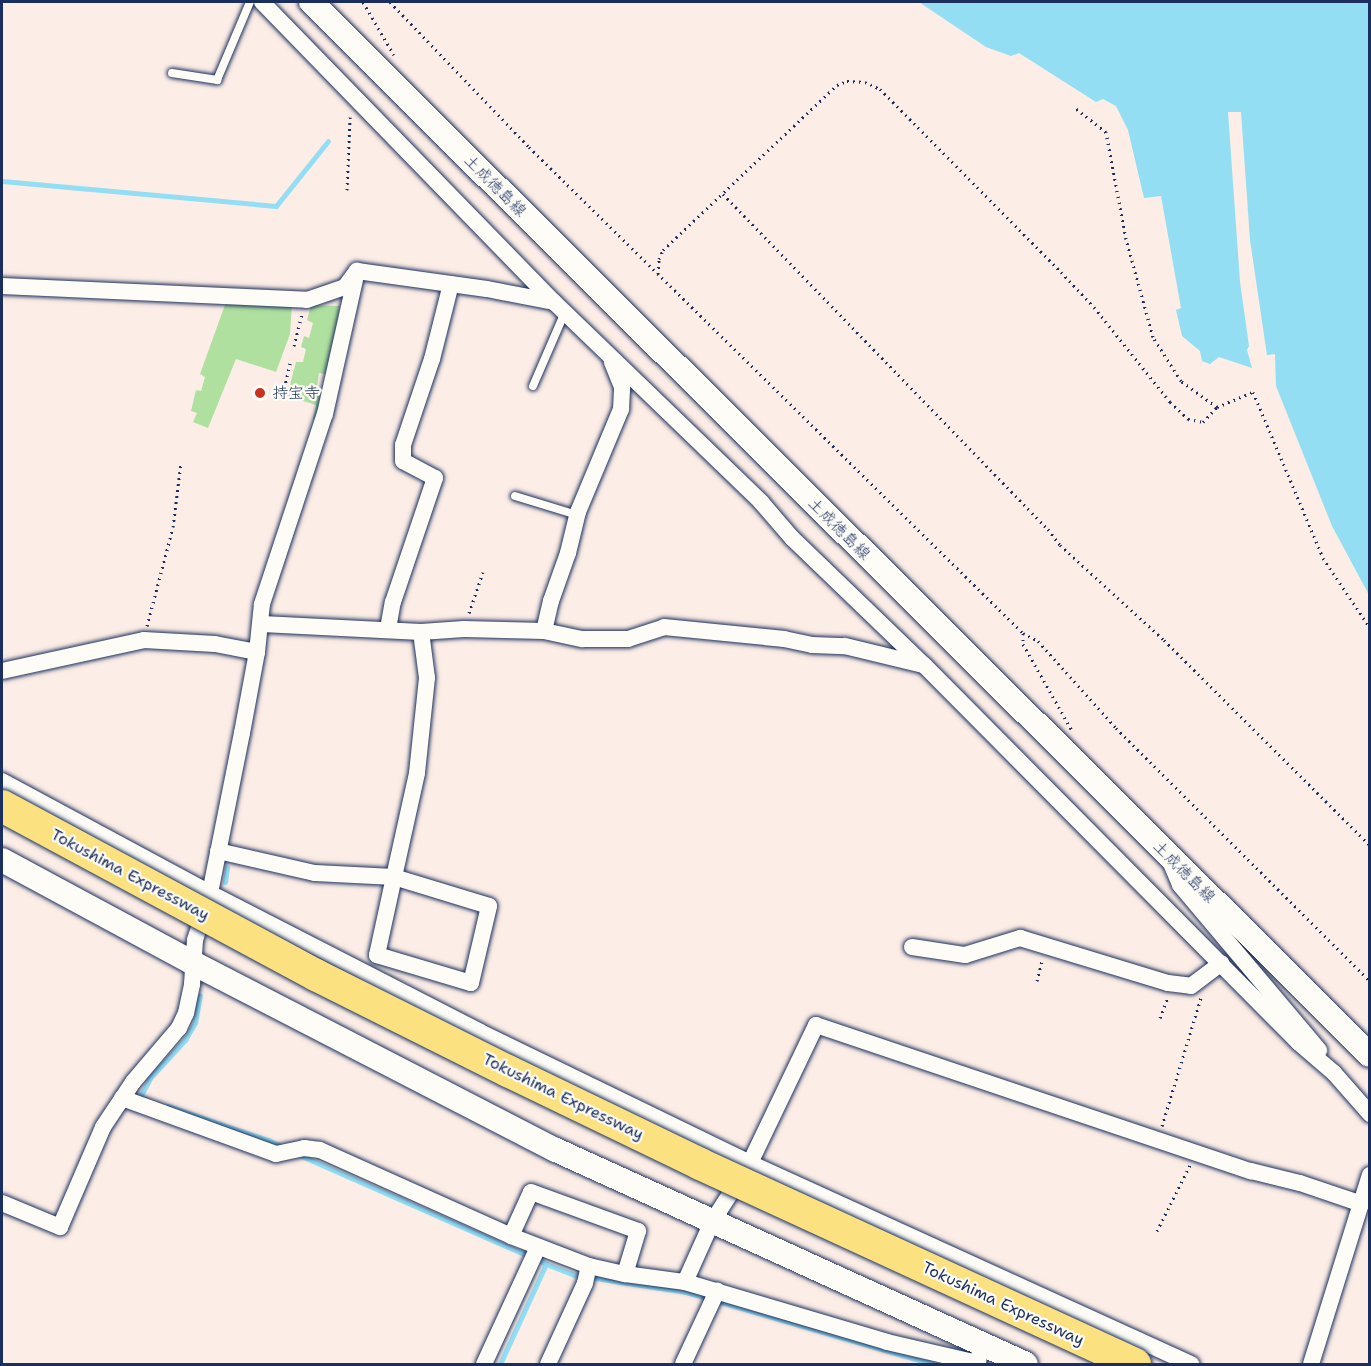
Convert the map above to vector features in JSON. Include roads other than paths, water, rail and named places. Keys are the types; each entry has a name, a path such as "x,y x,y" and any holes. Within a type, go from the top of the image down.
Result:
{"highway":[{"name":"Tokushima Expressway","path":"2,806 316,975 508,1071 700,1164 1135,1365"}],"main road":[{"name":"土成徳島線","path":"311,2 1370,1055"},
{"path":"2,860 193,963 555,1149 712,1222 979,1357 1026,1365"}],"street":[{"path":"262,2 559,307 924,665 1217,966 1334,1073 1370,1114"},
{"path":"357,271 451,284 559,307"},
{"path":"2,286 307,300 345,287 357,271"},
{"path":"2,1203 60,1227 103,1126 122,1098 179,1028 186,1012 192,984 195,940 210,893 257,652 262,604 325,414 357,271"},
{"path":"388,629 393,602 435,478 403,461 404,445 432,358 451,284"},
{"path":"544,631 578,515 621,410 622,387 609,356"},
{"path":"261,624 420,632 464,629 544,631 583,639 628,639 664,627 784,639 812,645 845,646 924,665"},
{"path":"218,851 315,873 394,877 489,906 471,983 377,955 394,877 417,773 427,678 420,632"},
{"path":"2,671 144,640 215,644 257,652"},
{"path":"2,781 210,893 480,1032 750,1163 1191,1365"},
{"path":"1167,855 1180,885 1316,1045 1334,1073"},
{"path":"912,947 965,955 1020,938 1168,983 1191,986 1217,966"},
{"path":"685,1282 712,1222 750,1163 816,1025 1198,1153 1362,1204"},
{"path":"122,1098 276,1154 320,1150 512,1236 535,1255 587,1274 625,1274 685,1282 714,1297 887,1342 979,1357"},
{"path":"1311,1365 1370,1175"},
{"path":"512,1236 531,1192 638,1232 625,1274"},
{"path":"484,1365 535,1255"},
{"path":"548,1365 587,1274"},
{"path":"683,1365 714,1297"}],"lane":[{"path":"172,74 217,80 250,2"},
{"path":"533,386 559,307"},
{"path":"515,496 578,515"}],"water":[{"path":"919,2 1369,2 1369,595 1332,526 1276,386 1275,354 1267,355 1250,240 1241,112 1228,112 1240,282 1249,346 1247,350 1252,368 1219,357 1210,364 1202,361 1200,351 1182,336 1176,310 1181,308 1161,196 1144,198 1128,130 1116,106 1103,99 1096,102 1019,53 1011,56 986,47"}],"waterway":[{"path":"2,181 276,206 328,141"},
{"path":"225,882 227,867"},
{"path":"145,1099 140,1097 150,1078 185,1040 195,1023 200,995"},
{"path":"168,1106 284,1147"},
{"path":"297,1154 546,1264 500,1364"},
{"path":"546,1264 575,1275 686,1292 933,1364"}],"place":[{"name":"持宝寺","path":"260,393"}]}
